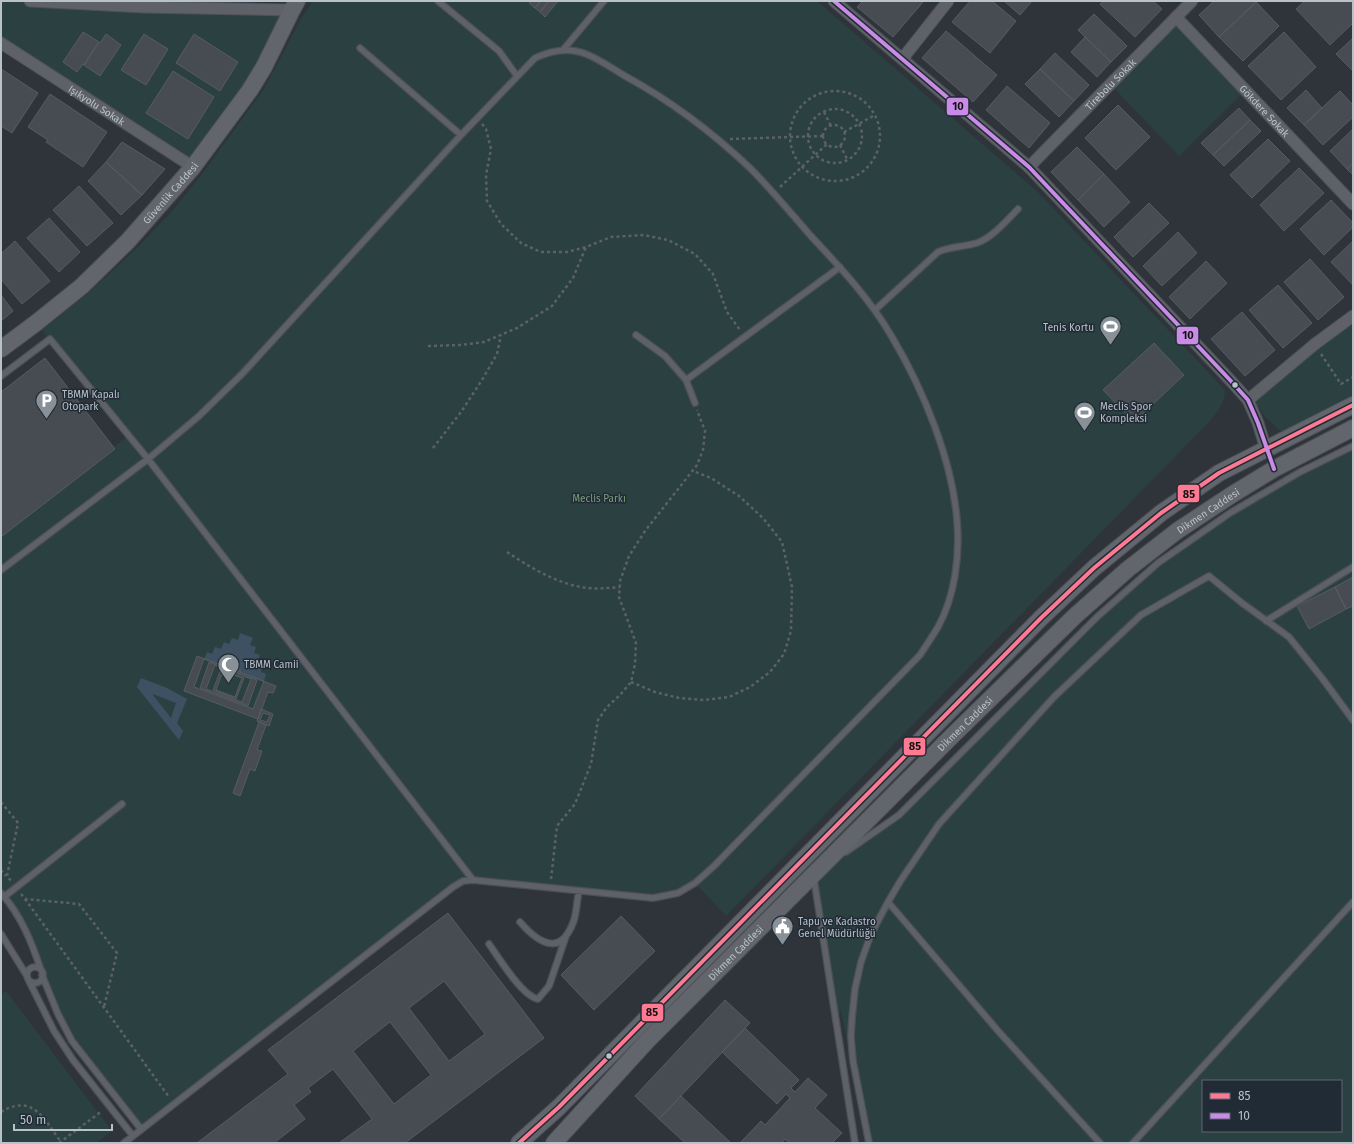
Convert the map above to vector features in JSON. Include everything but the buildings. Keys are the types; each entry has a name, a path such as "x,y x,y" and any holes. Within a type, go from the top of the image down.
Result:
{"main road":[{"name":"Güvenlik Caddesi","path":"1,348 82,286 128,241 193,167 250,90 264,67 295,5"},
{"name":"Dikmen Caddesi","path":"522,1142 559,1107 1035,624 1094,568 1161,513 1219,473 1353,405"},
{"name":"Dikmen Caddesi","path":"554,1143 647,1041 1075,616 1128,569 1177,531 1274,469 1353,428"},
{"path":"1266,449 1274,469"}],"street":[{"path":"30,1 75,2 143,7 295,5"},
{"path":"834,1 903,58 1029,167 1248,400 1258,423 1266,449"},
{"path":"903,58 948,1"},
{"name":"Tirebolu Sokak","path":"1029,167 1192,1"},
{"name":"Gökdere Sokak","path":"1176,17 1353,204"},
{"name":"Işıkyolu Sokak","path":"1,43 193,167"},
{"path":"1248,400 1315,344 1353,316"}],"lane":[{"path":"563,50 604,1"},
{"path":"442,2 499,51 517,76"},
{"path":"360,48 461,135"},
{"path":"1,570 148,459 199,416 242,374 517,76 535,58 546,53 563,50 585,53 649,89 684,113 717,139 751,170 840,267 875,310 907,363 938,435 954,496 958,542 956,570 950,598 938,626 920,655 714,866 695,883 678,893 653,898 473,880 463,881 453,887 124,1143"},
{"path":"875,310 938,252 947,248 977,243 985,240 1018,209"},
{"path":"686,380 840,267"},
{"path":"636,336 665,356 686,380 695,404"},
{"path":"1,376 50,339 148,459 473,880"},
{"path":"855,1143 813,875 899,815 1097,617 1158,563 1230,513 1300,472 1353,446"},
{"path":"1266,621 1353,568"},
{"path":"869,1143 853,1061 851,1037 854,989 861,962 871,934 901,880 939,824 1054,697 1141,615 1209,576 1242,603 1290,637 1353,720"},
{"path":"122,804 3,895 22,924 30,940 58,1014 72,1041 141,1129"},
{"path":"489,944 522,989 532,998 538,999 550,986 566,936 572,926 579,891"},
{"path":"888,902 999,1032 1100,1143"},
{"path":"1133,1143 1353,902"},
{"path":"520,922 537,938 546,943 558,943 566,936"},
{"path":"1,934 28,978 58,1037 73,1060 133,1136"},
{"path":"28,978 28,971 32,968 37,968 42,973"},
{"path":"28,978 36,983 41,980 42,973"}],"path":[{"path":"828,91 842,91 856,96 867,104 875,115 880,132 878,147 872,161 861,172 847,179 832,181 816,177 802,167 795,157 790,143 790,129 794,115 803,104 814,95 828,91"},
{"path":"834,109 844,110 852,115 859,124 862,138 860,146 855,153 847,159 841,162 824,160 811,149 808,131 812,122 818,115 834,109"},
{"path":"824,112 831,126"},
{"path":"844,132 875,115"},
{"path":"477,118 486,129 491,149 486,175 487,201 501,224 521,243 541,252 567,252 611,238 644,235 668,240 694,254 705,263 713,274 727,312 745,336"},
{"path":"831,126 838,126 844,132 846,138 840,145 835,147 827,144 823,136 826,129 831,126"},
{"path":"717,139 823,136"},
{"path":"773,194 827,144"},
{"path":"840,145 847,159"},
{"path":"428,346 460,345 484,342 517,328 552,306 573,278 586,247"},
{"path":"433,448 461,412 482,380 497,354 502,335"},
{"path":"1315,344 1341,384 1353,377"},
{"path":"550,888 557,826 575,804 591,764 598,720 607,707 620,696 631,682 635,664 636,643 626,619 620,597 620,581 629,556 645,531 697,465 704,450 704,431 695,404"},
{"path":"631,682 655,692 679,698 704,700 729,697 750,687 770,672 784,654 791,631 792,587 782,542 764,518 739,496 711,478 693,470"},
{"path":"507,552 529,567 564,582 588,588 620,587"},
{"path":"1,870 7,876"},
{"path":"25,899 174,1104"},
{"path":"79,904 117,954 104,1007"},
{"path":"1,1112 8,1108 23,1106 34,1108 41,1114 60,1142 109,1106"}],"green space":[{"path":"1,1 292,10 193,167 1,43"},
{"name":"Meclis Parkı","path":"313,1 817,1 1039,193 1225,390 1225,395 1216,414 1210,421 726,916 695,883 678,893 653,898 463,881 141,1129 81,1053 58,1014 30,940 1,893 1,537 115,449 114,447 128,436 42,330 87,294 136,249 174,209 202,174 264,89 302,17"},
{"path":"1176,17 1246,90 1179,156 1110,84"},
{"path":"1353,321 1353,402 1285,435 1264,416 1254,399"},
{"path":"1353,446 1353,1143 868,1143 841,1011 836,1020 813,875 899,815 1097,617 1158,563 1230,513"},
{"path":"6,991 112,1131 96,1143 1,1143 1,994"}],"water":[{"path":"240,633 253,638 250,645 256,647 254,653 260,655 257,662 263,665 261,672 266,674 264,681 240,672 237,668 238,667 233,665 228,668 204,659 207,652 212,654 215,647 221,649 224,642 229,644 232,638 238,640"},
{"path":"141,678 167,688 187,699 177,723 183,731 179,740 137,687","holes":["153,694 176,703 171,718"]}],"transit line":[{"name":"10","path":"834,1 1029,167 1230,380 1248,400 1258,423 1274,469"},
{"name":"85","path":"519,1143 559,1107 1041,618 1094,568 1161,513 1219,473 1353,405"}],"place":[{"name":"Tenis Kortu","path":"1110,346"},
{"name":"TBMM Kapalı Otopark","path":"47,420"},
{"name":"Meclis Spor Kompleksi","path":"1085,432"},
{"name":"TBMM Camii","path":"229,684"},
{"name":"Tapu ve Kadastro Genel Müdürlüğü","path":"782,946"}]}
